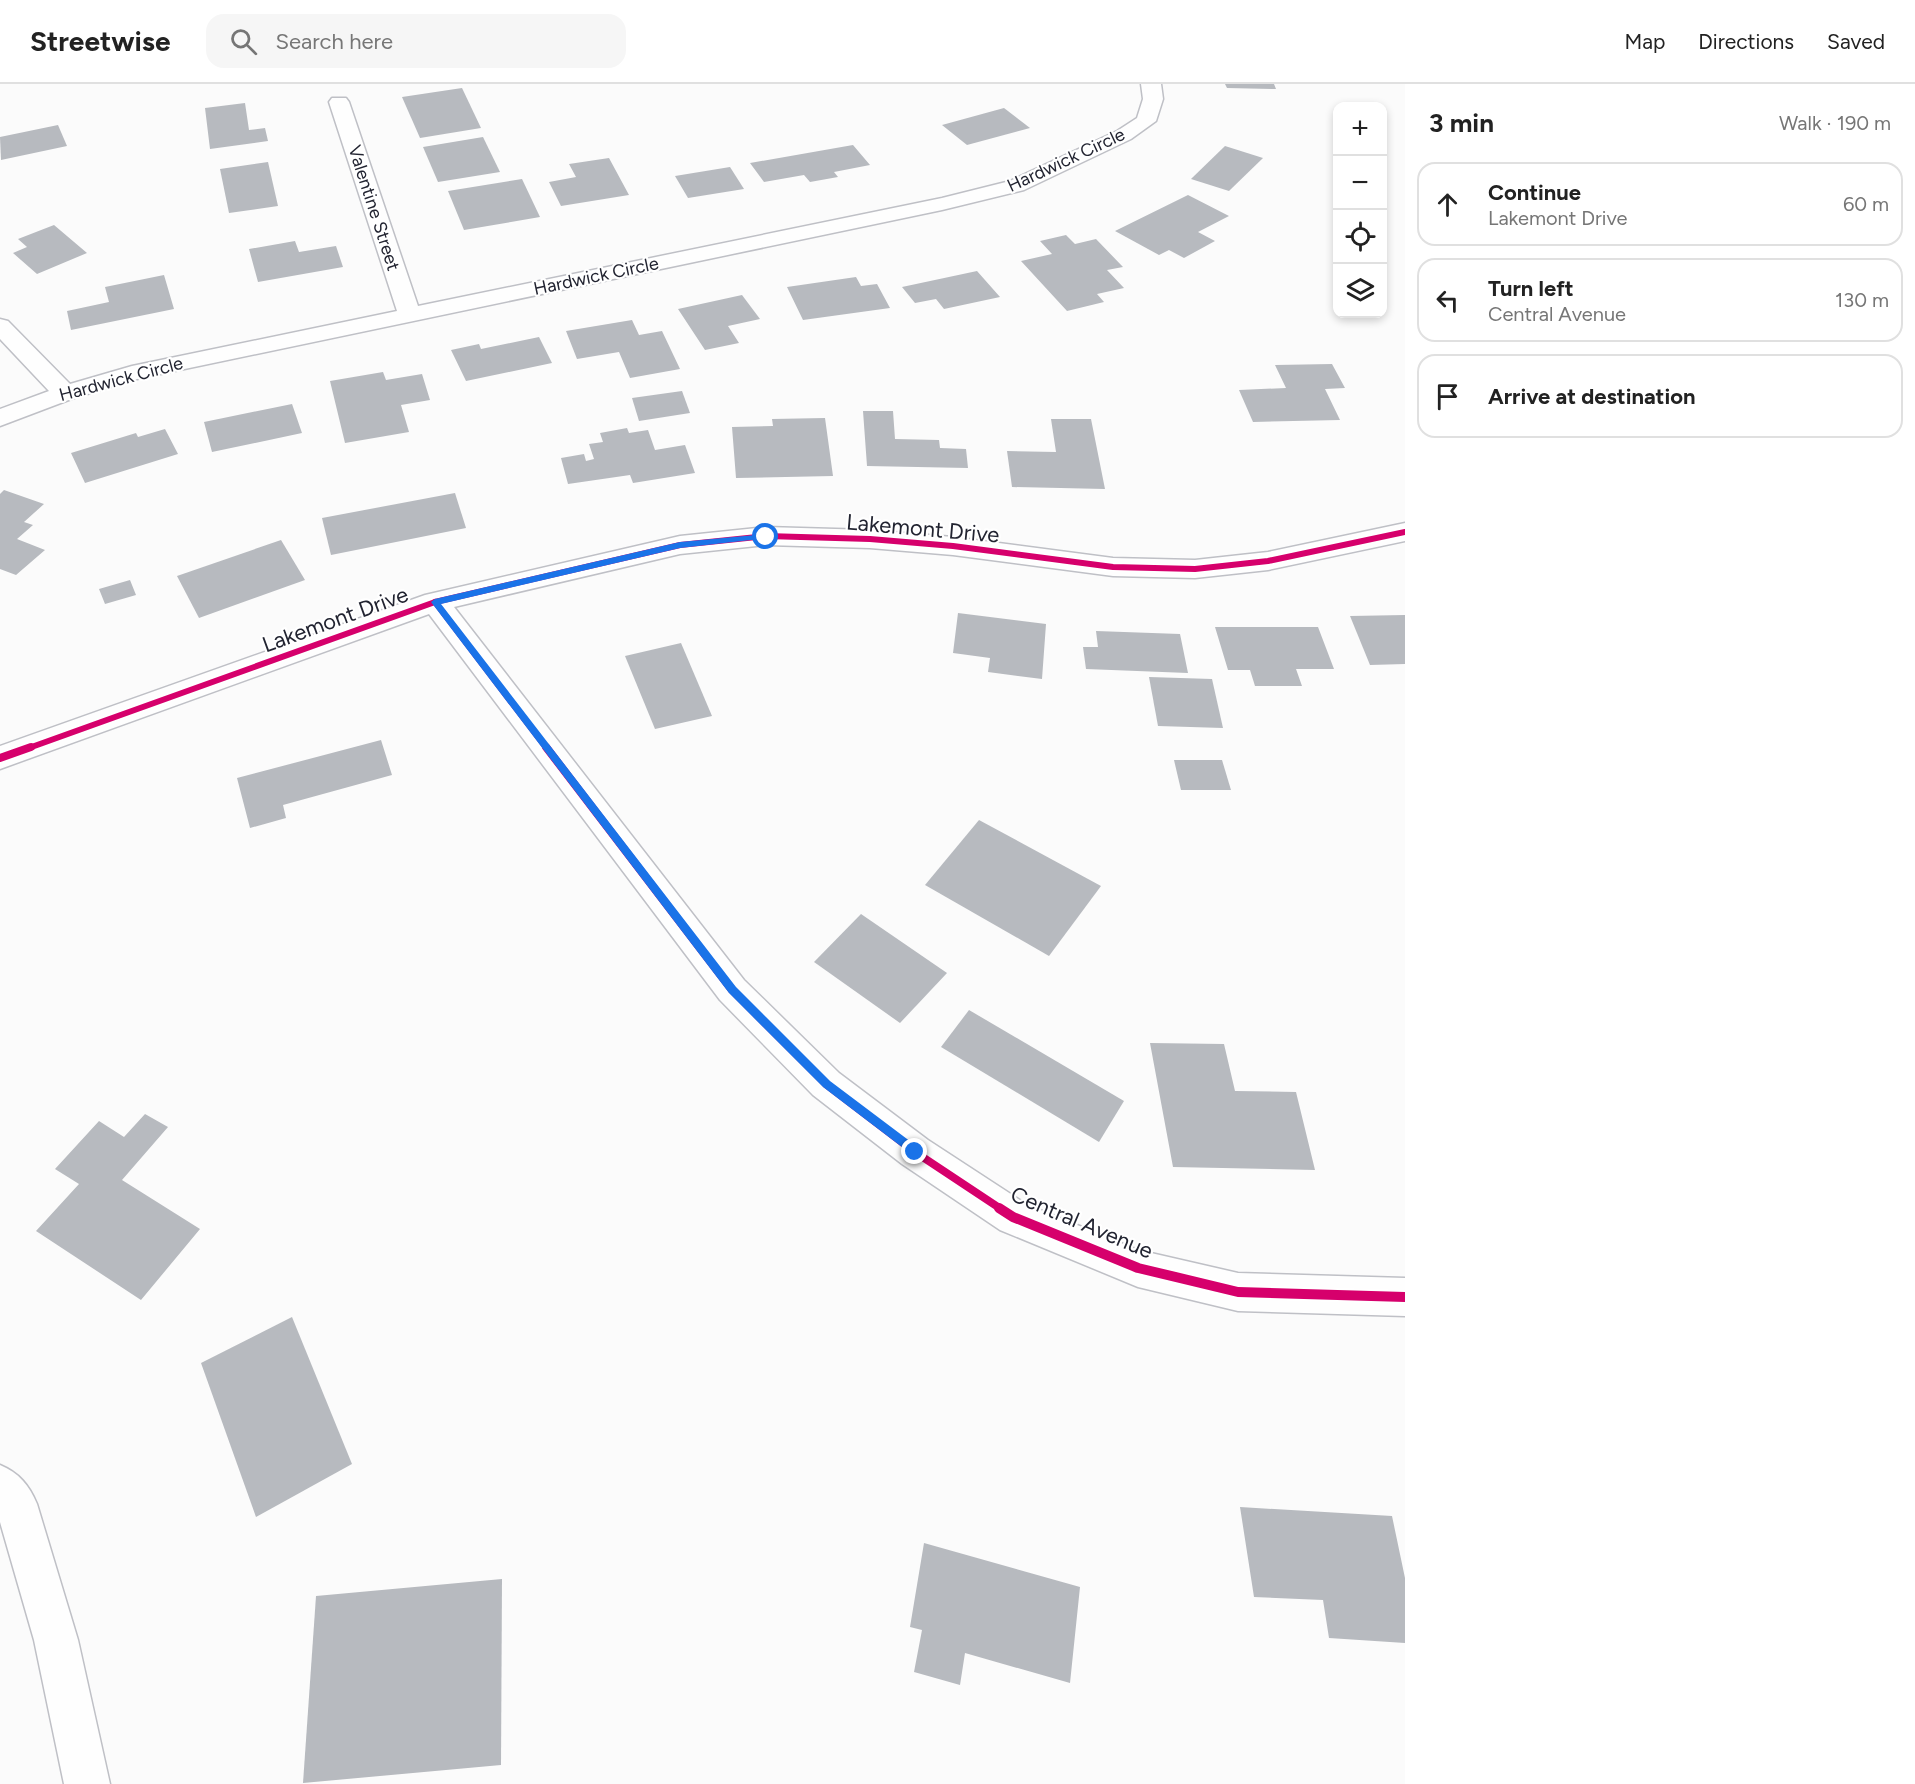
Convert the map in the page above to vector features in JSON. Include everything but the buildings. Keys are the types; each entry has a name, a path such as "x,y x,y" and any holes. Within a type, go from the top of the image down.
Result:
{"street":[{"name":"Hardwick Circle","path":"0,418 65,393 132,373 942,204 1017,186 1124,135 1146,121 1153,99 1151,84"},
{"name":"Valentine Street","path":"339,102 409,314"},
{"path":"0,326 65,393"},
{"name":"Lakemont Drive","path":"0,758 435,602 680,545 766,537 870,539 953,546 1113,567 1195,569 1268,561 1405,532"},
{"name":"Central Avenue","path":"435,602 732,990 826,1084 915,1152 1013,1217 1138,1268 1238,1292 1405,1297"},
{"path":"0,1486 16,1504 56,1640 87,1784"}],"cycle path":[{"path":"0,758 435,602 680,545 766,536 870,539 953,546 1113,567 1195,569 1268,561 1405,532"},
{"path":"435,602 732,990 826,1084 915,1152 1013,1217 1138,1268 1238,1292 1405,1297"}],"route":[{"path":"766,537 680,545 435,602 732,990 826,1084 915,1152"}]}
